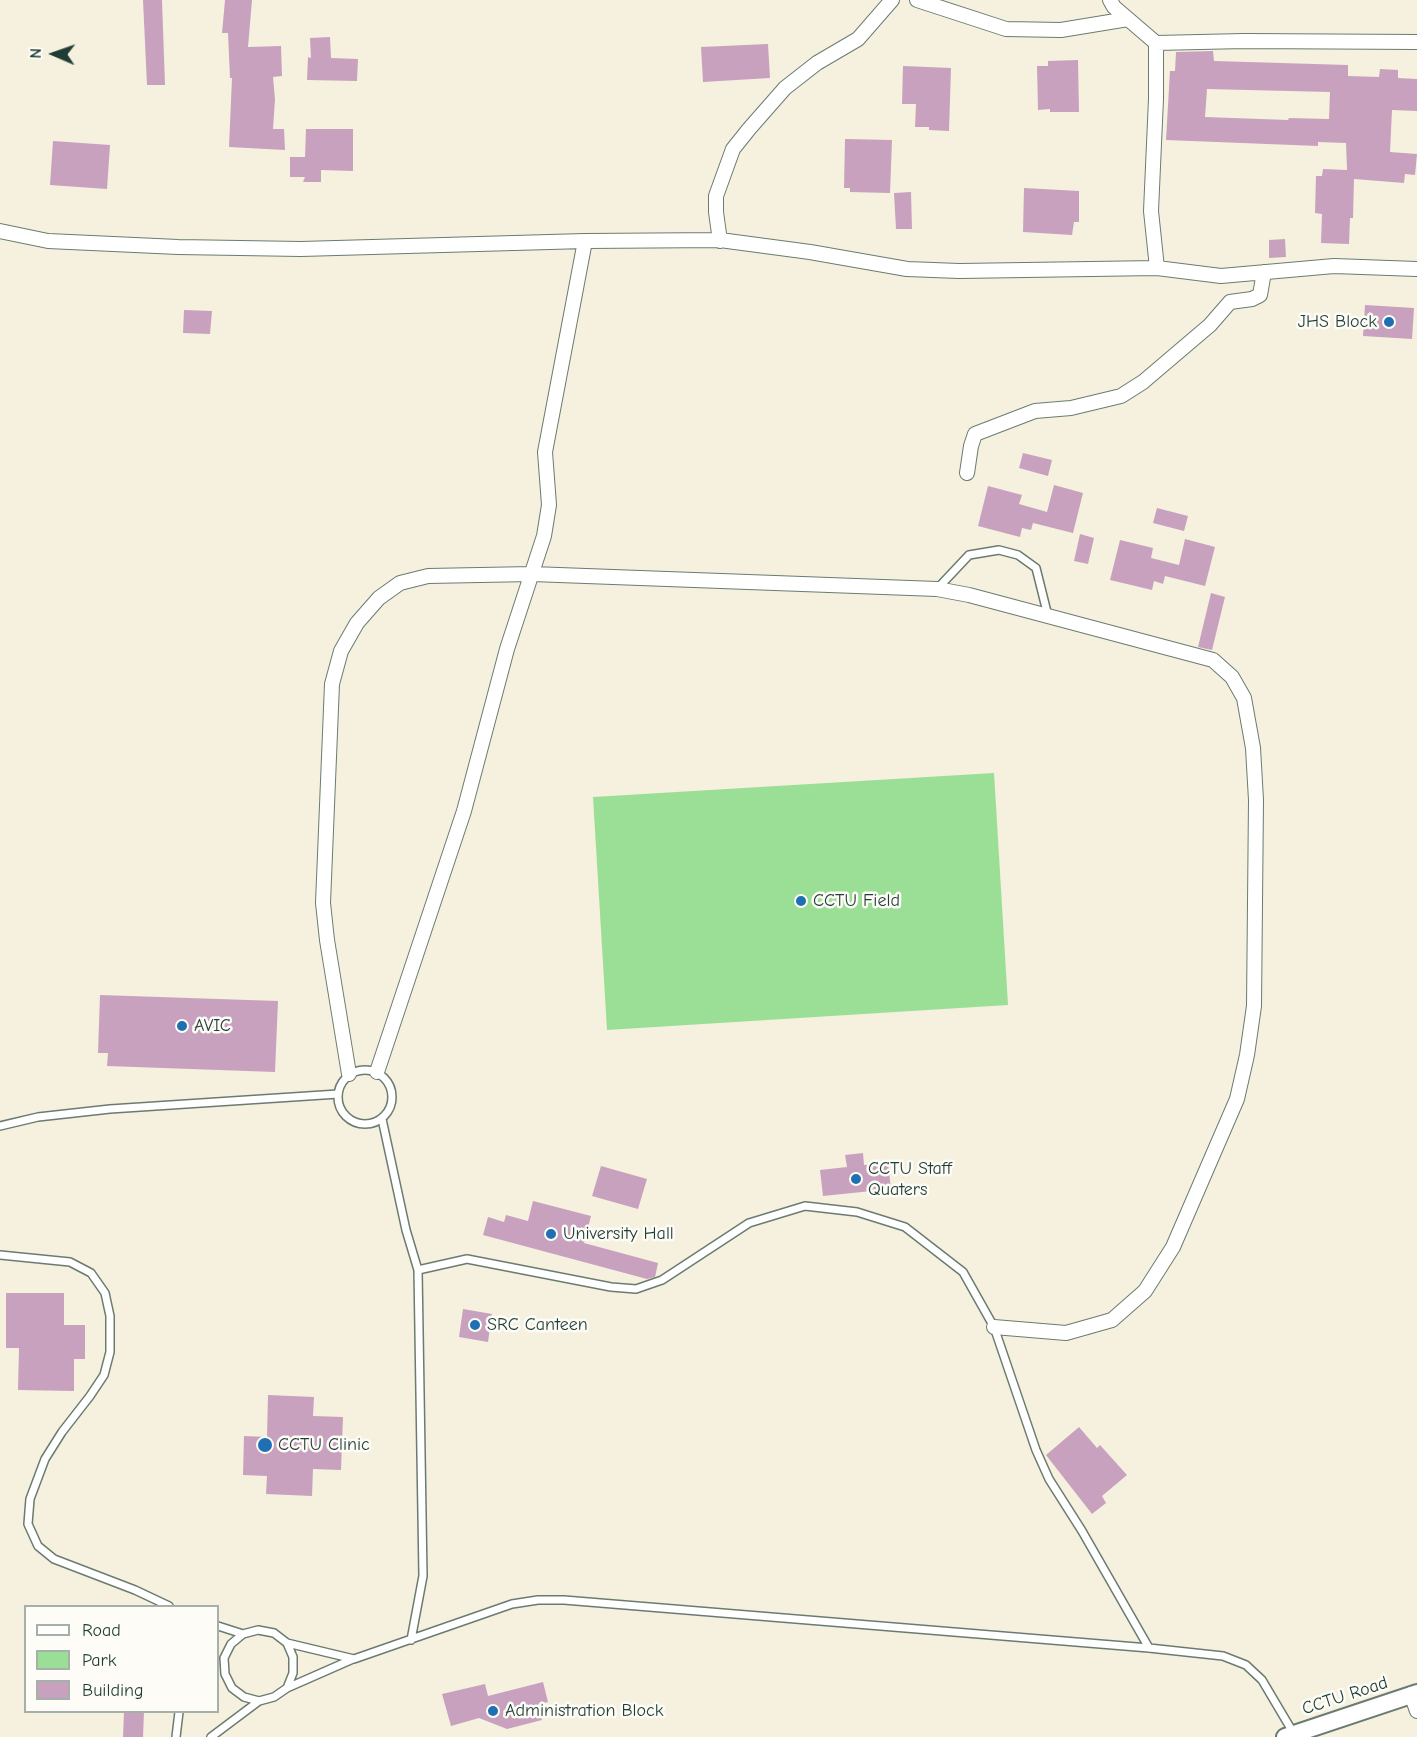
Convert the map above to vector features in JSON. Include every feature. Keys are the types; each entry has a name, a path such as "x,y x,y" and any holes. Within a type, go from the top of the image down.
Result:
{"street":[{"path":"720,241 716,196 733,149 785,88 817,63 858,39 892,0"},
{"path":"917,0 1005,29 1061,30 1128,20"},
{"path":"1110,0 1114,7 1156,43 1417,42"},
{"path":"1156,43 1151,211 1157,267"},
{"path":"0,231 48,241 177,247 301,249 585,241 720,241 810,252 908,269 958,271 1157,267 1221,276 1334,266 1417,269"},
{"path":"377,1072 465,811 507,649 543,536 549,505 545,452 585,241"},
{"path":"967,473 975,434 1035,411 1071,408 1121,396 1143,382 1210,326 1230,302 1252,299 1260,295 1264,272"},
{"path":"349,1074 323,903 332,684 341,651 357,623 379,598 400,584 428,576 532,573 937,589 969,594 1213,660 1232,677 1244,698 1253,748 1256,800 1254,1006 1238,1099 1173,1247 1145,1291 1112,1320 1066,1333 994,1327"},
{"path":"1414,1694 1417,1711"},
{"name":"CCTU Road","path":"1289,1735 1414,1694"}],"lane":[{"path":"937,589 969,555 999,550 1018,555 1036,568 1048,616"},
{"path":"367,1069 377,1072 384,1077 393,1094 388,1112 382,1119 372,1123 362,1124 352,1121 344,1114 339,1104 340,1086 349,1074 358,1070 367,1069"},
{"path":"0,1126 38,1117 110,1109 338,1094"},
{"path":"382,1119 406,1230 418,1270 423,1576 411,1640"},
{"path":"418,1270 467,1259 611,1287 636,1289 662,1280 749,1223 805,1206 857,1212 905,1227 963,1272 994,1327 1036,1450 1049,1479 1082,1531 1149,1648"},
{"path":"0,1255 70,1262 91,1273 105,1293 110,1316 110,1352 104,1375 45,1459 30,1499 28,1524 38,1546 54,1559 135,1590 167,1605"},
{"path":"211,1737 259,1701 274,1697 286,1688 354,1659 512,1604 538,1600 564,1600 1223,1656 1246,1665 1262,1680 1289,1735"},
{"path":"219,1626 243,1634"},
{"path":"259,1701 244,1698 232,1688 225,1674 224,1658 231,1644 243,1634 258,1630 274,1633 287,1643 354,1659"},
{"path":"286,1688 293,1673 293,1657 287,1643"},
{"path":"176,1737 179,1713"}],"green space":[{"name":"CCTU Field","path":"994,773 1008,1005 607,1030 593,797"}],"building":[{"path":"143,0 162,0 165,85 147,85"},
{"path":"225,0 252,0 248,47 281,46 282,76 273,77 275,99 273,129 284,129 285,150 229,147 232,78 230,78 228,33 222,33"},
{"path":"330,37 331,58 358,59 357,81 307,80 308,57 311,58 310,38"},
{"path":"768,44 770,78 703,82 701,47"},
{"path":"1213,51 1214,61 1348,65 1348,76 1379,77 1380,69 1398,70 1398,78 1417,79 1417,111 1392,110 1390,152 1417,154 1415,175 1405,174 1404,183 1354,179 1353,218 1350,218 1349,244 1321,243 1322,214 1315,213 1316,176 1322,176 1323,169 1347,170 1346,143 1318,142 1318,146 1166,140 1170,71 1175,71 1176,52","holes":["1207,89 1330,92 1329,119 1205,117"]},
{"path":"1078,60 1079,112 1038,110 1037,66 1048,66 1048,61"},
{"path":"903,66 951,68 949,131 915,127 916,104 902,104"},
{"path":"306,129 353,129 353,171 321,170 321,182 303,182 305,177 290,177 290,157 305,157"},
{"path":"845,139 892,140 890,193 850,192 850,188 844,188"},
{"path":"53,141 110,145 107,189 50,185"},
{"path":"1024,188 1079,191 1079,222 1074,222 1072,235 1023,232"},
{"path":"911,192 912,229 896,229 894,193"},
{"path":"1285,239 1286,257 1269,258 1269,240"},
{"name":"JHS Block","path":"1365,305 1414,308 1412,339 1363,336"},
{"path":"184,310 212,311 210,334 183,333"},
{"path":"1023,453 1052,460 1048,476 1019,468"},
{"path":"1054,485 1083,493 1073,533 1033,523 1031,530 1022,528 1020,537 978,526 988,486 1022,495 1019,504 1047,512"},
{"path":"1157,508 1188,516 1184,531 1153,523"},
{"path":"1080,534 1094,538 1088,564 1074,561"},
{"path":"1185,539 1215,547 1205,586 1165,576 1163,584 1154,581 1152,590 1110,580 1120,540 1153,548 1151,558 1179,565"},
{"path":"1211,593 1225,597 1212,650 1198,647"},
{"path":"100,995 278,1001 275,1072 107,1066 108,1053 98,1053"},
{"name":"CCTU Staff Quaters","path":"863,1153 864,1165 888,1163 891,1189 823,1196 820,1170 847,1167 845,1155"},
{"path":"601,1166 647,1179 638,1209 592,1196"},
{"path":"533,1201 591,1216 584,1243 658,1263 655,1277 647,1279 483,1235 488,1217 504,1222 506,1215 528,1221"},
{"path":"6,1293 64,1293 64,1325 85,1325 85,1359 74,1359 74,1391 18,1390 19,1348 6,1348"},
{"name":"SRC Canteen","path":"463,1309 492,1314 488,1342 459,1337"},
{"path":"268,1395 314,1397 313,1416 343,1417 341,1470 313,1469 312,1496 266,1494 267,1476 243,1475 244,1436 267,1437"},
{"path":"1079,1427 1097,1448 1100,1445 1127,1475 1102,1496 1106,1503 1092,1514 1046,1455"},
{"name":"Administration Block","path":"543,1682 548,1702 538,1704 542,1720 507,1729 479,1718 451,1726 442,1694 485,1684 488,1696"},
{"path":"124,1713 144,1713 143,1737 123,1737"}],"place":[{"name":"JHS Block","path":"1389,322"},
{"name":"CCTU Field","path":"801,901"},
{"name":"AVIC","path":"182,1026"},
{"name":"CCTU Staff Quaters","path":"856,1179"},
{"name":"University Hall","path":"551,1234"},
{"name":"SRC Canteen","path":"475,1325"},
{"name":"CCTU Clinic","path":"265,1445"},
{"name":"Administration Block","path":"493,1711"}]}
